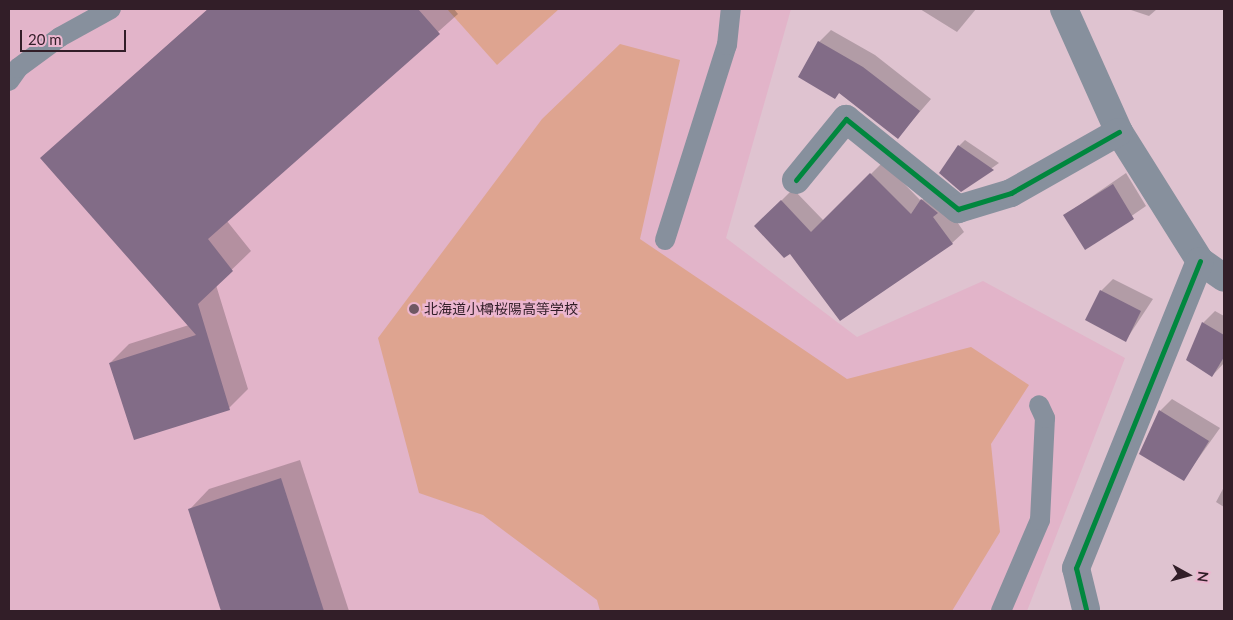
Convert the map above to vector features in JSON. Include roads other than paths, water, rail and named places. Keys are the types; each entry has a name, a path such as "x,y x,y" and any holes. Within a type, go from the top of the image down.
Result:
{"street":[{"path":"1064,9 1119,132 1200,261 1224,278"},
{"path":"796,180 846,119 958,209 1011,193 1119,132"},
{"path":"1086,609 1076,568 1200,261"}],"lane":[{"path":"9,80 18,68 60,37 111,9"},
{"path":"665,240 728,44 731,9"},
{"path":"1001,611 1040,520 1045,418 1039,405"}],"place":[{"name":"北海道小樽桜陽高等学校","path":"414,309"}]}
